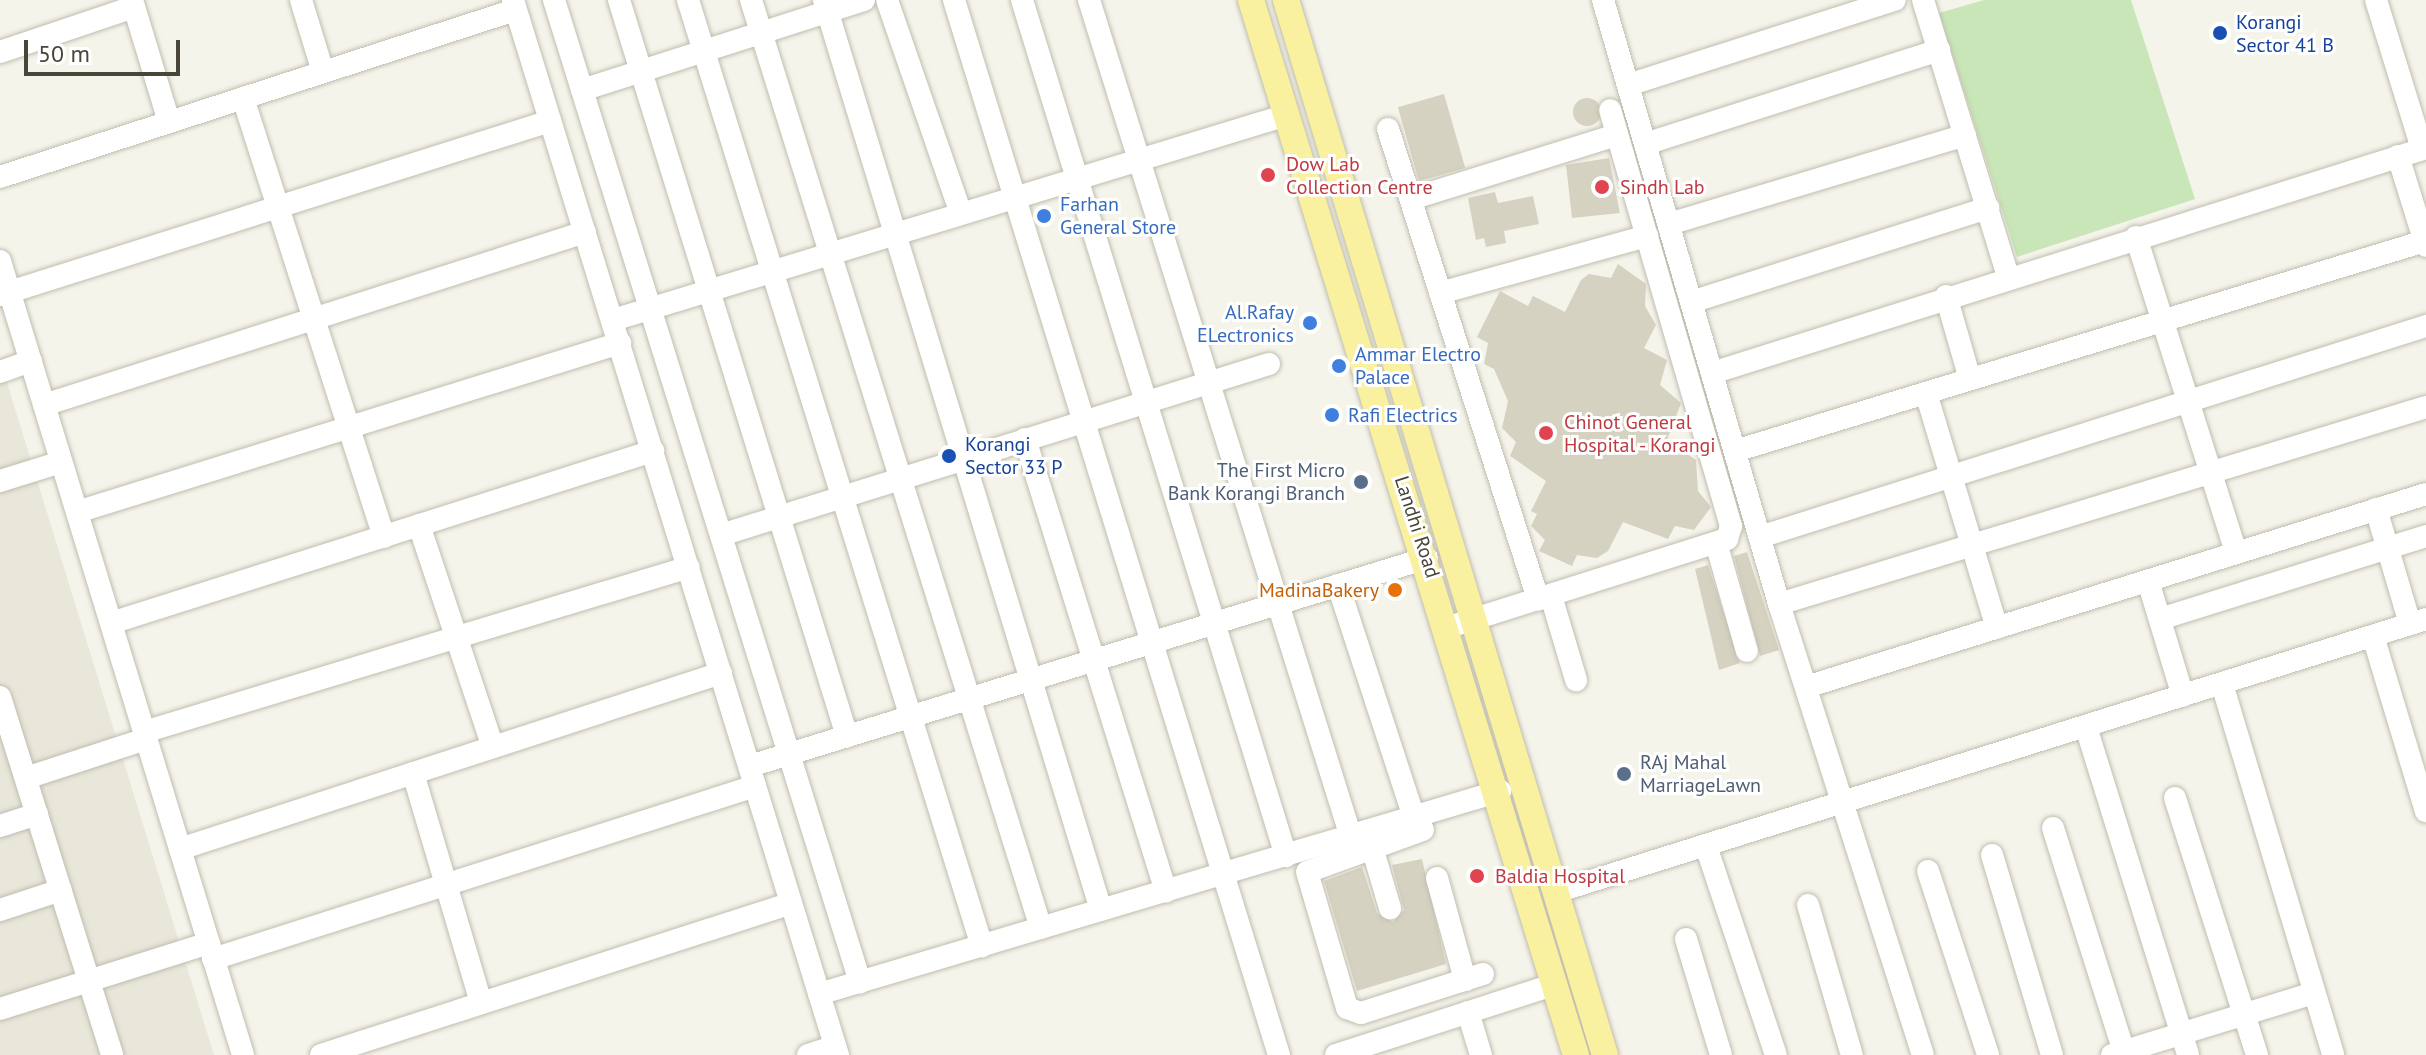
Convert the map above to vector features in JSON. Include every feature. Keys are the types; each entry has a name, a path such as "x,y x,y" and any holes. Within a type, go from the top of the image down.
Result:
{"main road":[{"name":"Landhi Road","path":"1251,0 1427,558 1461,623 1556,892 1605,1055"},
{"name":"Landhi Road","path":"1286,0 1461,623 1502,797 1576,1055"}],"street":[{"path":"301,0 323,72"},
{"path":"554,0 860,982"},
{"path":"619,0 847,736"},
{"path":"688,0 982,946"},
{"path":"751,0 1041,928"},
{"path":"582,90 706,56 761,36 826,6 864,0"},
{"path":"887,0 961,214"},
{"path":"954,0 1149,643 1279,1055"},
{"path":"1022,0 1286,856"},
{"path":"1089,0 1351,837"},
{"path":"1604,0 1779,604 1923,1055"},
{"path":"1628,85 1895,0"},
{"path":"1923,0 2008,276"},
{"path":"1712,373 2008,276 2424,148 2376,0"},
{"path":"0,52 133,4 169,122"},
{"path":"0,177 323,72 514,5 837,1050 808,1055"},
{"path":"826,6 1101,910"},
{"path":"1645,144 1939,50"},
{"path":"243,98 384,537"},
{"path":"1461,623 1717,546 1731,526 1610,110"},
{"path":"613,320 1287,115"},
{"path":"5,294 550,121"},
{"path":"1388,129 1440,293 1544,598 1576,680"},
{"path":"1411,199 1617,135"},
{"path":"1669,224 1965,135"},
{"path":"1735,451 2425,243 2398,156"},
{"path":"1691,302 1988,208"},
{"path":"44,405 585,232"},
{"path":"1440,293 1647,236"},
{"path":"2136,237 2167,321 2236,553"},
{"path":"0,261 5,294 31,361 243,1055"},
{"path":"1946,296 1970,379"},
{"path":"1760,537 2426,326"},
{"path":"77,512 620,343"},
{"path":"0,372 31,361"},
{"path":"721,535 1269,364"},
{"path":"1926,393 1997,628"},
{"path":"1779,604 1973,548 2426,407"},
{"path":"1025,439 1166,892"},
{"path":"111,623 653,451"},
{"path":"0,481 61,462"},
{"path":"1806,687 2426,494"},
{"path":"1556,892 1844,804 2418,621 2388,549 2376,509"},
{"path":"419,525 493,747"},
{"path":"2160,619 2426,536"},
{"path":"1717,546 1747,651"},
{"path":"0,1009 89,980 211,951 446,884 752,776 789,753 1427,558"},
{"path":"26,778 145,735 689,567"},
{"path":"2148,581 2183,696"},
{"path":"1338,585 1414,817"},
{"path":"2373,636 2424,799"},
{"path":"180,849 721,673"},
{"path":"2222,684 2333,1055"},
{"path":"0,697 6,739 26,778 112,1055"},
{"path":"2086,727 2185,1044"},
{"path":"413,773 481,1003"},
{"path":"1437,878 1474,977 1361,1013 1347,1008 1307,872 1458,811 1502,797"},
{"path":"2175,798 2257,1055"},
{"path":"819,994 1414,817 1458,811"},
{"path":"0,826 37,814"},
{"path":"2053,828 2120,1054 2185,1044 2244,1014 2314,993"},
{"path":"1706,846 1776,1055"},
{"path":"1372,847 1390,908"},
{"path":"1992,855 2052,1055"},
{"path":"1928,871 1988,1055"},
{"path":"0,910 61,890"},
{"path":"321,1055 791,903"},
{"path":"1808,905 1852,1055"},
{"path":"1686,939 1721,1055"},
{"path":"1343,1054 1404,1045 1468,1012 1556,984"},
{"path":"1468,1012 1481,1055"}],"shaded area":[{"path":"0,360 214,1055 0,1055"}],"green space":[{"path":"1984,0 2131,0 2195,199 2017,257 1939,13"}],"building":[{"path":"1444,94 1465,168 1419,181 1398,107"},
{"path":"1587,98 1597,102 1601,112 1597,122 1587,126 1577,122 1573,112 1577,102"},
{"path":"1609,158 1620,213 1572,218 1566,165"},
{"path":"1495,192 1498,203 1533,196 1539,224 1504,231 1506,243 1486,247 1484,238 1476,240 1468,198"},
{"path":"1618,264 1646,284 1645,306 1656,325 1644,348 1667,360 1660,385 1681,403 1667,440 1696,460 1698,491 1711,507 1694,530 1675,526 1668,539 1623,522 1608,551 1597,558 1577,555 1572,566 1539,551 1545,540 1531,526 1537,514 1531,511 1546,481 1510,456 1516,442 1502,428 1508,401 1494,369 1484,364 1488,343 1477,337 1500,291 1528,306 1533,296 1565,312 1581,280 1589,274 1611,278"},
{"path":"1747,552 1779,650 1760,656 1734,556"},
{"path":"1708,565 1740,663 1719,670 1695,569"},
{"path":"1422,859 1446,964 1357,991 1324,881 1362,867 1377,913 1393,922 1404,910 1392,865"}],"place":[{"name":"Korangi Sector 41 B","path":"2220,33"},
{"name":"Dow Lab Collection Centre","path":"1268,175"},
{"name":"Sindh Lab","path":"1602,187"},
{"name":"Farhan General Store","path":"1044,216"},
{"name":"Al.Rafay ELectronics","path":"1310,323"},
{"name":"Ammar Electro Palace","path":"1339,366"},
{"name":"Rafi Electrics","path":"1332,415"},
{"name":"Chinot General Hospital - Korangi","path":"1546,433"},
{"name":"Korangi Sector 33 P","path":"949,456"},
{"name":"The First Micro Bank Korangi Branch","path":"1361,482"},
{"name":"MadinaBakery","path":"1395,590"},
{"name":"RAj Mahal MarriageLawn","path":"1624,774"},
{"name":"Baldia Hospital","path":"1477,876"}]}
